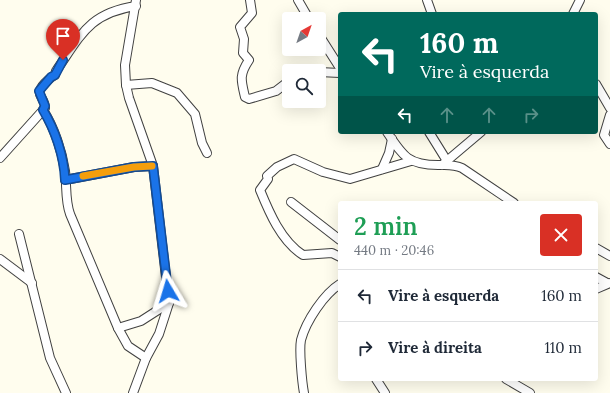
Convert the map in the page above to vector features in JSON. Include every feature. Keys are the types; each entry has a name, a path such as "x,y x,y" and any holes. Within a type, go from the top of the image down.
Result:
{"street":[{"path":"250,0 252,13 240,27 244,39 243,53 249,60 242,69 241,78 245,97 249,100 261,97 282,86"},
{"path":"298,0 305,12"},
{"path":"427,0 431,12"},
{"path":"574,12 580,0"},
{"path":"0,158 45,107 39,94 40,88 55,75 56,71 85,30 103,15 136,3 125,65 126,85 129,98 153,166 169,303 156,340 146,358 133,393"},
{"path":"326,46 338,65"},
{"path":"326,73 338,74"},
{"path":"126,85 150,83 175,91 195,114 202,143 207,153"},
{"path":"598,87 610,108"},
{"path":"43,110 53,129 65,170 67,207 118,328 128,346 146,358"},
{"path":"610,115 604,135 610,144"},
{"path":"388,134 411,161 424,165 445,163 462,168 511,201"},
{"path":"430,134 445,163"},
{"path":"445,163 478,134"},
{"path":"382,169 389,153 392,139"},
{"path":"338,257 332,253 303,254 287,242 264,202 260,188 268,179 267,176 277,166 294,158 323,172 348,179 411,161"},
{"path":"65,180 134,167 153,166"},
{"path":"499,201 501,194"},
{"path":"291,202 338,238"},
{"path":"19,234 50,358 66,393"},
{"path":"598,249 610,256"},
{"path":"0,259 32,283"},
{"path":"598,278 608,283"},
{"path":"598,288 608,283"},
{"path":"304,393 301,340 323,298 338,286"},
{"path":"118,328 141,321 169,303"},
{"path":"377,381 385,393"},
{"path":"509,381 530,393"}],"slow traffic":[{"path":"83,176 138,166 152,166"}],"route":[{"path":"63,60 55,75 40,88 39,94 45,106 43,110 53,129 65,170 65,180 138,166 153,166 168,291"}]}
